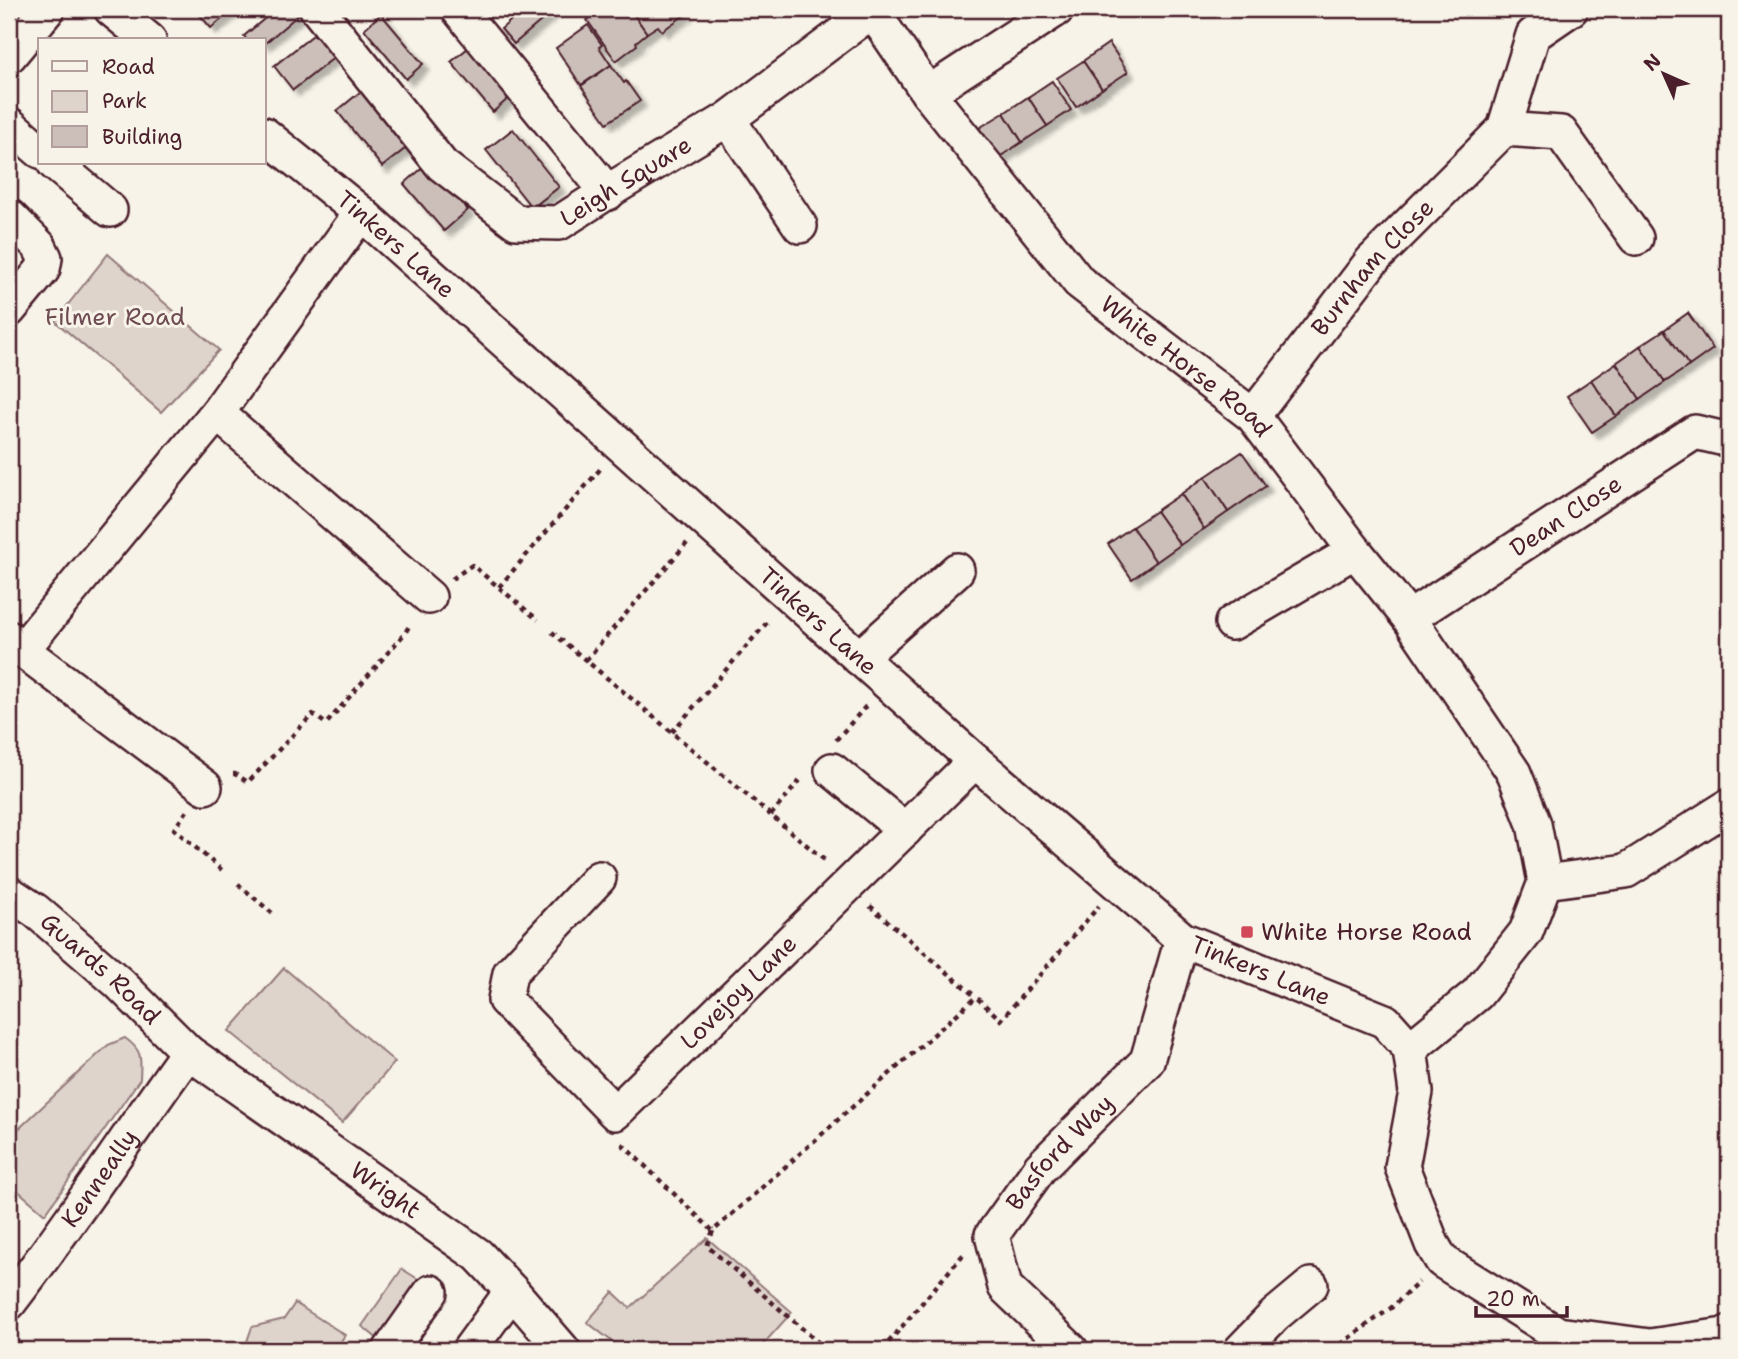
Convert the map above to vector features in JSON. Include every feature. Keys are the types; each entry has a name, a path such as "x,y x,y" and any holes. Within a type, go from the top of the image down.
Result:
{"street":[{"path":"9,55 48,9"},
{"path":"111,9 147,38"},
{"name":"Leigh Square","path":"317,9 442,165 516,222 559,223 728,119 871,10"},
{"path":"458,9 608,192"},
{"path":"928,93 1057,9"},
{"name":"Burnham Close","path":"1253,416 1371,262 1504,129 1533,35 1571,9"},
{"name":"White Horse Road","path":"871,10 928,93 1079,282 1253,416 1409,618 1514,773 1534,824 1545,883"},
{"path":"728,119 800,226"},
{"path":"9,124 38,149"},
{"path":"1504,129 1561,133 1636,238"},
{"name":"Tinkers Lane","path":"266,136 361,213 975,761 1182,939 1385,1021 1410,1049"},
{"path":"55,164 110,210"},
{"path":"205,787 15,644 217,413 361,213"},
{"path":"9,216 40,246 45,258 43,269 9,310"},
{"path":"217,413 429,597"},
{"name":"Dean Close","path":"1409,618 1695,432 1729,440"},
{"path":"1232,624 1355,551"},
{"path":"859,658 957,570"},
{"name":"Lovejoy Lane","path":"615,1113 975,761"},
{"path":"832,770 905,830"},
{"path":"1729,806 1626,871 1545,883 1526,932 1478,994 1410,1049 1416,1092 1402,1167 1432,1244 1442,1261 1558,1334 1650,1346 1682,1346 1729,1332"},
{"path":"598,877 510,973 505,1000 615,1113"},
{"name":"Guards Road","path":"9,893 36,911 119,983 188,1052"},
{"name":"Basford Way","path":"1071,1350 1005,1287 992,1236 1041,1168 1147,1061 1182,939"},
{"name":"Wright","path":"188,1052 478,1255 563,1350"},
{"name":"Kenneally","path":"9,1303 49,1251 188,1052"},
{"path":"1241,1350 1275,1315 1311,1285"},
{"path":"469,1350 512,1291"},
{"path":"390,1350 431,1292"}],"path":[{"path":"499,587 620,445"},
{"path":"586,660 706,521"},
{"path":"223,871 174,829 205,787 235,774 248,782 313,714 326,724 405,633 429,597 472,565 538,620"},
{"path":"672,733 790,597"},
{"path":"552,632 852,882 860,898 1001,1020 1118,884"},
{"path":"238,884 272,913"},
{"path":"827,1350 707,1246 713,1231 976,997"},
{"path":"615,1113 619,1141 713,1231"},
{"path":"882,1350 962,1256 992,1236"},
{"path":"1332,1350 1391,1308 1442,1261"}],"green space":[{"name":"Filmer Road","path":"108,254 219,350 161,412 55,321"},
{"path":"284,968 395,1062 342,1123 229,1031"},
{"path":"125,1038 140,1056 140,1079 45,1214 9,1183 9,1138 108,1045"},
{"path":"707,1238 792,1312 758,1350 623,1350 587,1322 613,1292 630,1308"},
{"path":"402,1269 418,1279 379,1340 362,1326"},
{"path":"295,1303 345,1335 335,1350 244,1350 252,1327 284,1319"}],"building":[{"path":"205,9 234,9 211,28 199,14"},
{"path":"276,9 304,10 266,42 266,38 244,36"},
{"path":"524,9 555,9 514,44 501,29"},
{"path":"606,9 610,14 618,9 630,9 647,33 636,42 637,45 616,61 587,20"},
{"path":"630,9 682,9 686,14 662,31 658,26 647,33"},
{"path":"381,14 423,64 406,79 364,29"},
{"path":"588,25 602,45 599,47 611,65 581,85 556,48"},
{"path":"317,32 336,56 293,90 274,66"},
{"path":"1109,43 1128,72 1102,89 1083,61"},
{"path":"468,48 509,98 493,112 451,62"},
{"path":"1083,61 1102,89 1076,107 1057,78"},
{"path":"611,65 640,101 607,123 581,86"},
{"path":"1052,81 1071,110 1047,126 1028,97"},
{"path":"365,88 411,144 382,167 337,111"},
{"path":"1028,97 1047,126 1022,142 1004,113"},
{"path":"1004,113 1022,142 998,158 979,128"},
{"path":"513,129 559,187 532,208 486,150"},
{"path":"428,163 468,210 444,231 404,184"},
{"path":"1688,313 1713,349 1689,366 1664,330"},
{"path":"1664,330 1689,366 1665,382 1640,346"},
{"path":"1640,346 1665,382 1640,399 1616,363"},
{"path":"1616,363 1640,399 1616,416 1591,380"},
{"path":"1591,380 1616,416 1592,432 1567,396"},
{"path":"1242,452 1266,486 1228,512 1205,477"},
{"path":"1205,477 1228,512 1204,529 1181,494"},
{"path":"1181,494 1204,529 1180,545 1156,511"},
{"path":"1156,511 1180,545 1156,562 1132,527"},
{"path":"1132,527 1156,562 1132,579 1108,544"}],"place":[{"name":"White Horse Road","path":"1247,932"}]}
